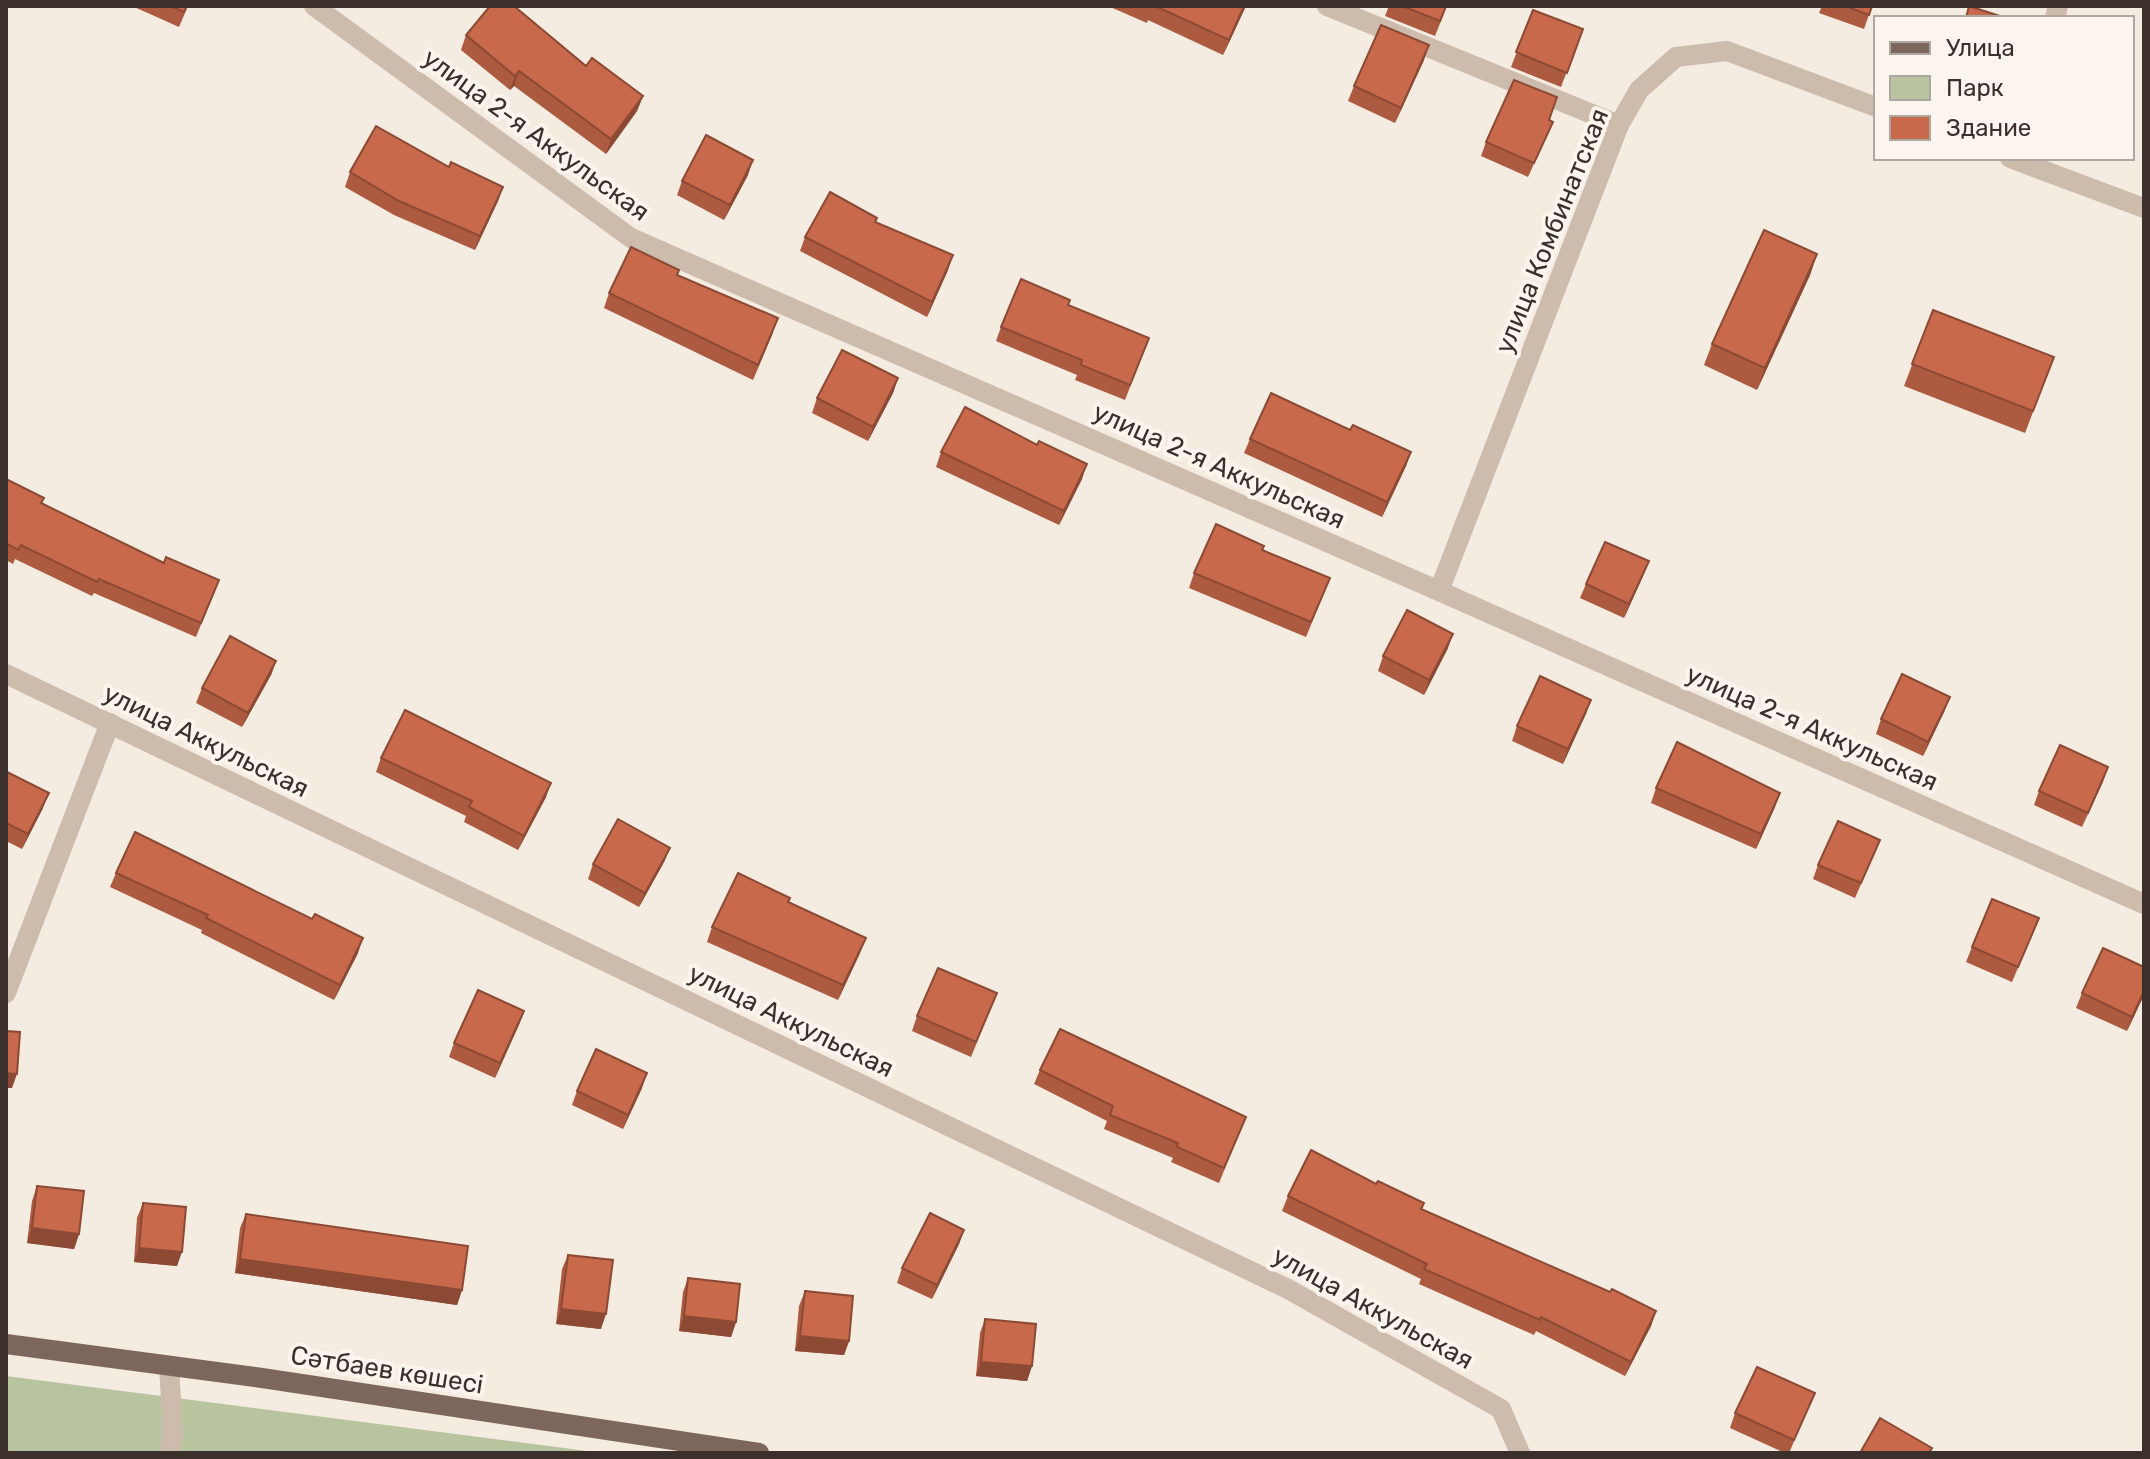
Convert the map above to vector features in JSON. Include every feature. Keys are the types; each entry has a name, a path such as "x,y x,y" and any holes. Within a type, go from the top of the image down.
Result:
{"main road":[{"name":"Сәтбаев көшесі","path":"6,1344 759,1453"}],"street":[{"name":"улица 2-я Аккульская","path":"314,6 631,238 1439,591 2144,904"},
{"path":"1327,6 1619,125"},
{"name":"улица Комбинатская","path":"1439,591 1619,125 1639,90 1676,57 1727,51 1874,106"},
{"path":"2018,160 2144,208"},
{"name":"улица Аккульская","path":"6,674 1288,1289 1501,1409 1520,1453"},
{"path":"6,993 110,723"},
{"path":"169,1366 173,1434 170,1453"}],"green space":[{"path":"6,1376 603,1453 6,1453"}],"building":[{"path":"170,6 187,6 184,12"},
{"path":"490,6 514,6 586,66 592,58 643,96 611,139 519,71 515,76 466,35"},
{"path":"1155,6 1244,6 1229,40"},
{"path":"1402,6 1446,6 1440,21"},
{"path":"1845,6 1872,6 1869,15"},
{"path":"1969,6 2000,16 1966,16"},
{"path":"1533,10 1583,29 1567,73 1516,52"},
{"path":"1381,25 1429,45 1401,108 1354,86"},
{"path":"1514,80 1557,97 1549,120 1553,122 1534,163 1486,142"},
{"path":"376,126 449,167 451,162 503,187 480,236 399,201 350,172"},
{"path":"706,135 753,160 730,205 682,181"},
{"path":"830,192 877,218 875,222 953,255 932,302 805,237"},
{"path":"1764,230 1817,254 1765,368 1712,344"},
{"path":"631,247 679,270 677,275 778,318 758,365 609,293"},
{"path":"1021,279 1070,300 1068,305 1149,338 1130,385 1081,365 1082,360 1001,327"},
{"path":"1933,310 2054,357 2033,411 1912,364"},
{"path":"842,350 898,378 873,427 817,398"},
{"path":"1271,393 1350,430 1353,425 1411,452 1387,502 1250,439"},
{"path":"965,407 1037,445 1039,441 1087,464 1064,511 941,452"},
{"path":"6,479 44,498 41,503 164,563 166,557 219,580 201,623 99,579 97,582 21,545 18,550 6,543"},
{"path":"1216,524 1264,546 1262,550 1330,578 1311,622 1194,573"},
{"path":"1605,542 1649,561 1629,604 1586,584"},
{"path":"1407,610 1453,634 1429,680 1383,656"},
{"path":"230,636 276,661 248,713 202,688"},
{"path":"1902,674 1950,697 1928,742 1881,719"},
{"path":"1540,676 1591,700 1568,749 1517,726"},
{"path":"405,710 551,783 524,836 469,807 472,801 381,758"},
{"path":"1677,742 1780,793 1761,834 1656,788"},
{"path":"2060,745 2108,767 2088,813 2039,791"},
{"path":"7,772 49,793 28,834 6,823"},
{"path":"618,819 670,848 645,893 593,864"},
{"path":"1838,821 1880,840 1861,883 1818,865"},
{"path":"135,832 312,919 315,914 363,938 340,985 206,918 208,915 116,873"},
{"path":"738,873 790,898 788,902 866,938 843,985 712,927"},
{"path":"1992,899 2039,918 2018,967 1972,947"},
{"path":"2103,948 2144,967 2144,991 2132,1017 2082,993"},
{"path":"938,968 997,993 976,1042 917,1016"},
{"path":"478,990 524,1011 500,1063 454,1043"},
{"path":"1060,1029 1246,1117 1224,1168 1177,1147 1178,1143 1110,1115 1113,1106 1040,1070"},
{"path":"6,1031 20,1032 17,1074 6,1073"},
{"path":"596,1049 647,1073 628,1115 577,1091"},
{"path":"1311,1150 1376,1184 1378,1181 1424,1203 1421,1209 1610,1292 1612,1289 1656,1311 1631,1362 1541,1317 1540,1320 1424,1269 1427,1264 1288,1196"},
{"path":"37,1186 84,1191 79,1234 32,1228"},
{"path":"143,1203 186,1207 182,1252 139,1248"},
{"path":"930,1213 964,1230 937,1285 902,1268"},
{"path":"246,1214 468,1246 462,1290 240,1259"},
{"path":"568,1255 613,1260 606,1314 561,1309"},
{"path":"688,1278 740,1284 736,1322 684,1316"},
{"path":"805,1291 853,1296 849,1341 800,1336"},
{"path":"985,1319 1036,1324 1032,1366 981,1362"},
{"path":"1757,1367 1815,1393 1794,1440 1735,1413"},
{"path":"1880,1418 1932,1448 1929,1453 1860,1453"}]}
